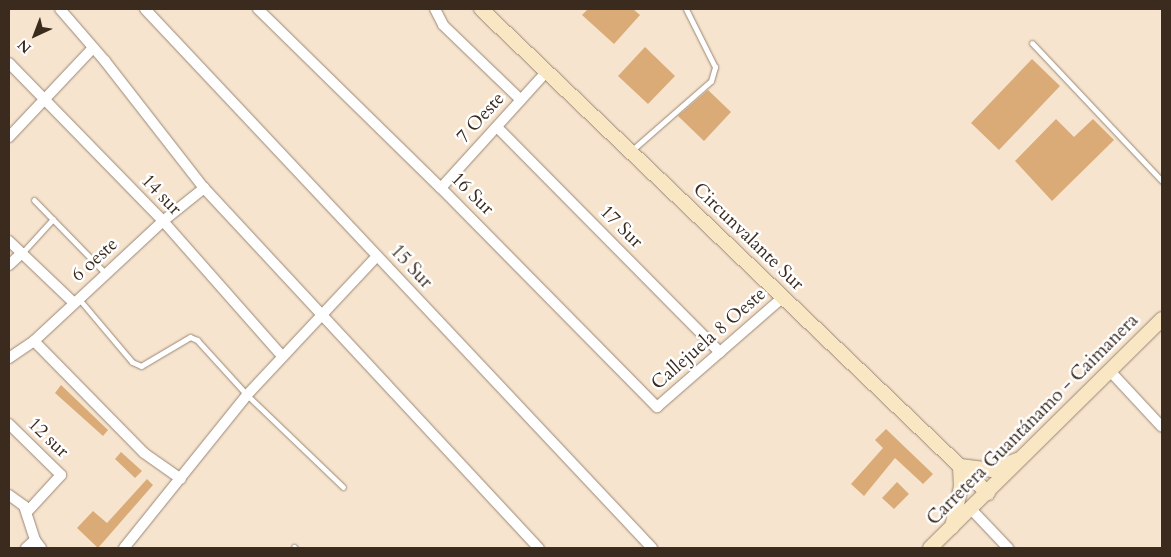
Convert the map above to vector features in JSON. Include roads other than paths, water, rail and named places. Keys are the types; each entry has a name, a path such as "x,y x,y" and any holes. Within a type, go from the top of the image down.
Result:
{"main road":[{"name":"Circunvalante Sur","path":"481,9 988,493"},
{"name":"Carretera Guantánamo - Caimanera","path":"930,548 988,493 1162,319"},
{"path":"952,527 960,486 960,466 992,470 1024,456"}],"street":[{"path":"60,9 204,188 539,548"},
{"name":"15 Sur","path":"145,9 652,548"},
{"name":"16 Sur","path":"258,9 441,188 657,407"},
{"path":"435,9 442,25 521,100"},
{"path":"9,138 93,48"},
{"name":"14 sur","path":"9,63 163,222 282,356"},
{"name":"7 Oeste","path":"441,188 547,71"},
{"name":"17 Sur","path":"497,127 720,352"},
{"name":"6 oeste","path":"10,356 34,341 163,222 204,188"},
{"path":"9,241 76,301"},
{"path":"9,265 22,253"},
{"path":"124,548 247,395 377,256"},
{"name":"Callejuela 8 Oeste","path":"657,407 783,296"},
{"path":"34,341 144,453 181,479"},
{"path":"1110,371 1162,426"},
{"name":"12 sur","path":"9,424 59,472 60,477 27,512"},
{"path":"9,495 27,512 38,544 26,548"},
{"path":"971,509 1008,548"}],"lane":[{"path":"631,151 711,81 715,67 686,9"},
{"path":"1032,43 1162,182"},
{"path":"34,200 106,275"},
{"path":"22,253 53,219"},
{"path":"76,301 132,362 146,365 190,337 197,340 247,395 343,487"}]}
